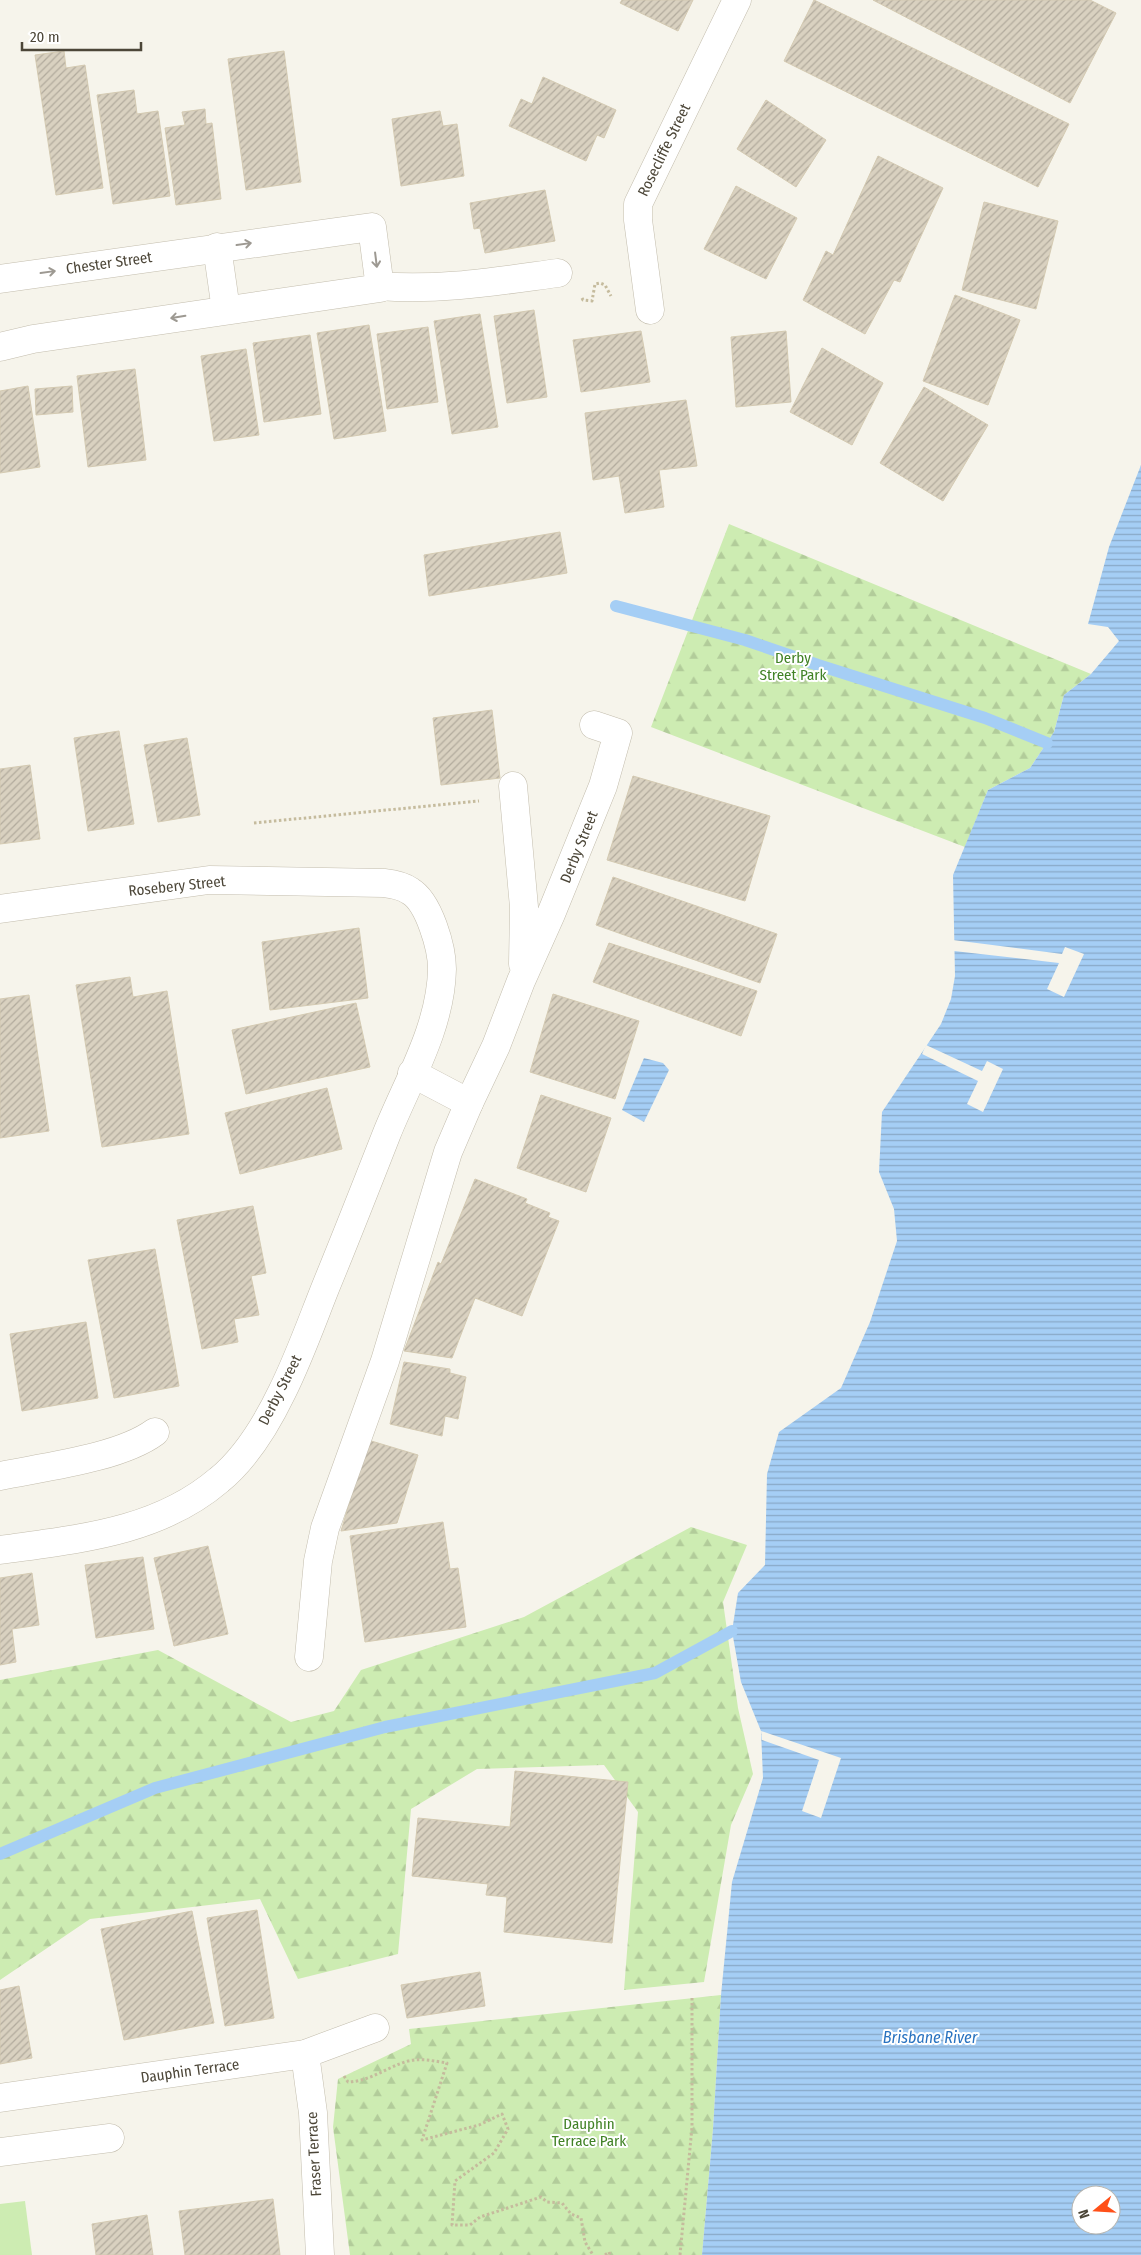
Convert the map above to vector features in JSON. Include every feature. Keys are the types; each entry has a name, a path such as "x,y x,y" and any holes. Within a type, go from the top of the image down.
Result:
{"street":[{"name":"Rosecliffe Street","path":"650,304 638,220 638,204 737,0"},
{"name":"Chester Street","path":"0,279 217,247 372,227 379,286"},
{"path":"217,247 226,310"},
{"path":"0,347 33,339 380,288 379,286 443,288 558,273"},
{"path":"0,338 33,339"},
{"name":"Derby Street","path":"309,1657 318,1561 325,1528 385,1361 448,1152 468,1103 496,1046 521,981 552,914 609,768 618,733 594,725"},
{"name":"Derby Street","path":"513,792 524,907 521,981"},
{"name":"Rosebery Street","path":"0,909 216,880 384,883 412,892"},
{"name":"Derby Street","path":"0,1550 106,1534 150,1522 180,1508 207,1490 228,1472 242,1456 282,1392 412,1073 426,1044 433,1022 441,983 442,966 433,927 425,909 412,892"},
{"path":"412,1073 468,1103"},
{"path":"0,1476 122,1449 144,1440 155,1432"},
{"name":"Dauphin Terrace","path":"0,2098 305,2054 375,2028"},
{"name":"Fraser Terrace","path":"305,2054 313,2113 320,2255"},
{"path":"0,2152 110,2138"}],"path":[{"path":"581,295 582,300 592,301 595,284 603,283 620,310 650,304"},
{"path":"254,823 513,792"},
{"path":"680,2255 692,2126 692,1998"},
{"path":"348,2082 361,2081 406,2062 419,2059 447,2063 422,2140 479,2125 502,2114 508,2129 494,2154 455,2182 452,2225 470,2225 480,2217 542,2196 547,2202 562,2203 571,2214 581,2218 584,2242 593,2255"},
{"path":"605,2255 608,2252 610,2255"}],"green space":[{"name":"Derby Street Park","path":"729,524 1091,674 1064,695 1054,732 1030,768 988,790 965,847 651,727"},
{"path":"691,1527 747,1545 723,1602 738,1708 753,1774 731,1825 704,1982 624,1990 638,1812 604,1765 477,1769 411,1809 398,1954 298,1979 260,1899 90,1919 0,1980 0,1680 158,1650 291,1722 334,1711 361,1670 524,1617"},
{"name":"Dauphin Terrace Park","path":"721,1995 713,2129 702,2255 350,2255 333,2127 338,2079 411,2044 409,2029"},
{"path":"25,2201 32,2255 0,2255 0,2204"}],"water":[{"name":"Brisbane River","path":"1141,465 1141,2255 702,2255 713,2129 721,1995 732,1882 763,1778 761,1731 741,1682 732,1631 738,1593 765,1565 767,1474 779,1432 841,1388 870,1322 897,1241 894,1209 879,1172 882,1112 941,1024 951,999 955,976 953,875 988,790 1030,768 1054,732 1064,695 1091,674 1119,641 1108,627 1088,624 1109,547"},
{"path":"644,1058 663,1063 669,1070 644,1122 622,1110"}],"pier":[{"path":"953,940 1062,954 1065,947 1084,954 1064,997 1047,989 1059,963 954,951"},
{"path":"926,1045 982,1071 987,1061 1003,1069 983,1112 967,1104 978,1081 922,1054"},
{"path":"761,1731 841,1758 821,1818 802,1811 819,1760 762,1740"}],"building":[{"path":"622,0 693,0 678,31 620,3"},
{"path":"814,0 1069,124 1038,187 784,61"},
{"path":"873,0 1090,0 1116,13 1070,103"},
{"path":"64,51 66,68 85,65 103,188 56,195 35,55"},
{"path":"284,51 301,182 246,190 228,59"},
{"path":"543,77 616,110 604,138 597,135 586,161 509,126 521,99 532,104"},
{"path":"134,90 137,114 158,111 170,196 113,204 97,95"},
{"path":"766,100 826,140 796,187 737,149"},
{"path":"205,109 206,124 212,123 221,199 176,205 165,128 185,125 182,112"},
{"path":"440,111 443,126 457,124 464,176 401,186 392,119"},
{"path":"878,156 943,188 900,282 894,280 865,334 803,300 826,251 833,255"},
{"path":"736,186 797,218 766,279 704,249"},
{"path":"545,190 555,241 485,253 480,228 474,229 470,203"},
{"path":"984,202 1058,221 1036,309 962,290"},
{"path":"955,295 1020,320 988,405 923,381"},
{"path":"534,310 547,397 507,403 494,316"},
{"path":"480,314 498,427 452,434 434,321"},
{"path":"369,325 386,431 334,439 317,333"},
{"path":"428,327 438,402 387,409 377,334"},
{"path":"641,331 650,382 581,392 573,340"},
{"path":"786,331 791,402 736,407 731,337"},
{"path":"310,335 321,414 264,422 253,343"},
{"path":"822,348 883,383 852,445 790,412"},
{"path":"246,349 259,435 214,441 201,356"},
{"path":"135,369 146,460 88,467 77,376"},
{"path":"28,386 40,467 0,473 0,391"},
{"path":"72,386 73,412 36,415 35,389"},
{"path":"924,387 988,425 943,501 880,463"},
{"path":"686,400 697,466 659,470 664,507 625,513 619,476 593,480 585,413"},
{"path":"560,532 567,573 429,596 424,555"},
{"path":"492,710 500,778 441,785 433,718"},
{"path":"119,731 134,824 88,831 74,738"},
{"path":"187,738 200,815 158,822 144,745"},
{"path":"30,765 40,839 0,844 0,769"},
{"path":"633,776 770,816 745,901 607,860"},
{"path":"613,877 777,934 760,983 596,925"},
{"path":"359,928 368,998 270,1010 262,942"},
{"path":"609,943 757,991 741,1036 593,982"},
{"path":"130,977 133,997 167,991 189,1134 102,1147 76,985"},
{"path":"553,994 639,1021 615,1099 530,1072"},
{"path":"29,995 49,1131 0,1138 0,999"},
{"path":"356,1003 370,1067 246,1094 232,1030"},
{"path":"327,1088 342,1149 240,1174 225,1113"},
{"path":"541,1095 611,1118 586,1192 517,1168"},
{"path":"475,1179 527,1199 525,1203 550,1213 548,1217 559,1221 522,1316 475,1298 452,1358 404,1351 438,1262 441,1264"},
{"path":"253,1206 266,1273 251,1276 259,1315 234,1319 238,1342 202,1349 177,1220"},
{"path":"155,1249 179,1386 114,1398 88,1260"},
{"path":"86,1322 98,1398 22,1411 10,1334"},
{"path":"404,1362 450,1369 450,1373 466,1377 458,1419 445,1416 442,1436 390,1424"},
{"path":"368,1440 418,1455 397,1523 341,1531"},
{"path":"443,1522 450,1569 458,1568 466,1627 365,1642 350,1536"},
{"path":"208,1546 228,1634 174,1646 154,1558"},
{"path":"143,1557 154,1629 96,1638 85,1565"},
{"path":"32,1573 39,1625 12,1629 16,1662 0,1665 0,1578"},
{"path":"515,1771 628,1782 612,1943 504,1932 507,1897 486,1895 488,1884 412,1876 418,1818 510,1827"},
{"path":"257,1910 274,2018 225,2026 207,1918"},
{"path":"192,1911 214,2023 124,2040 101,1929"},
{"path":"480,1972 485,2006 407,2018 401,1985"},
{"path":"19,1986 32,2058 0,2064 0,1990"},
{"path":"273,2199 280,2255 185,2255 179,2211"},
{"path":"147,2215 153,2255 96,2255 92,2224"}],"waterway":[{"path":"616,606 745,640 985,718 1047,743"},
{"path":"0,1854 155,1788 385,1727 655,1673 732,1631"}]}
